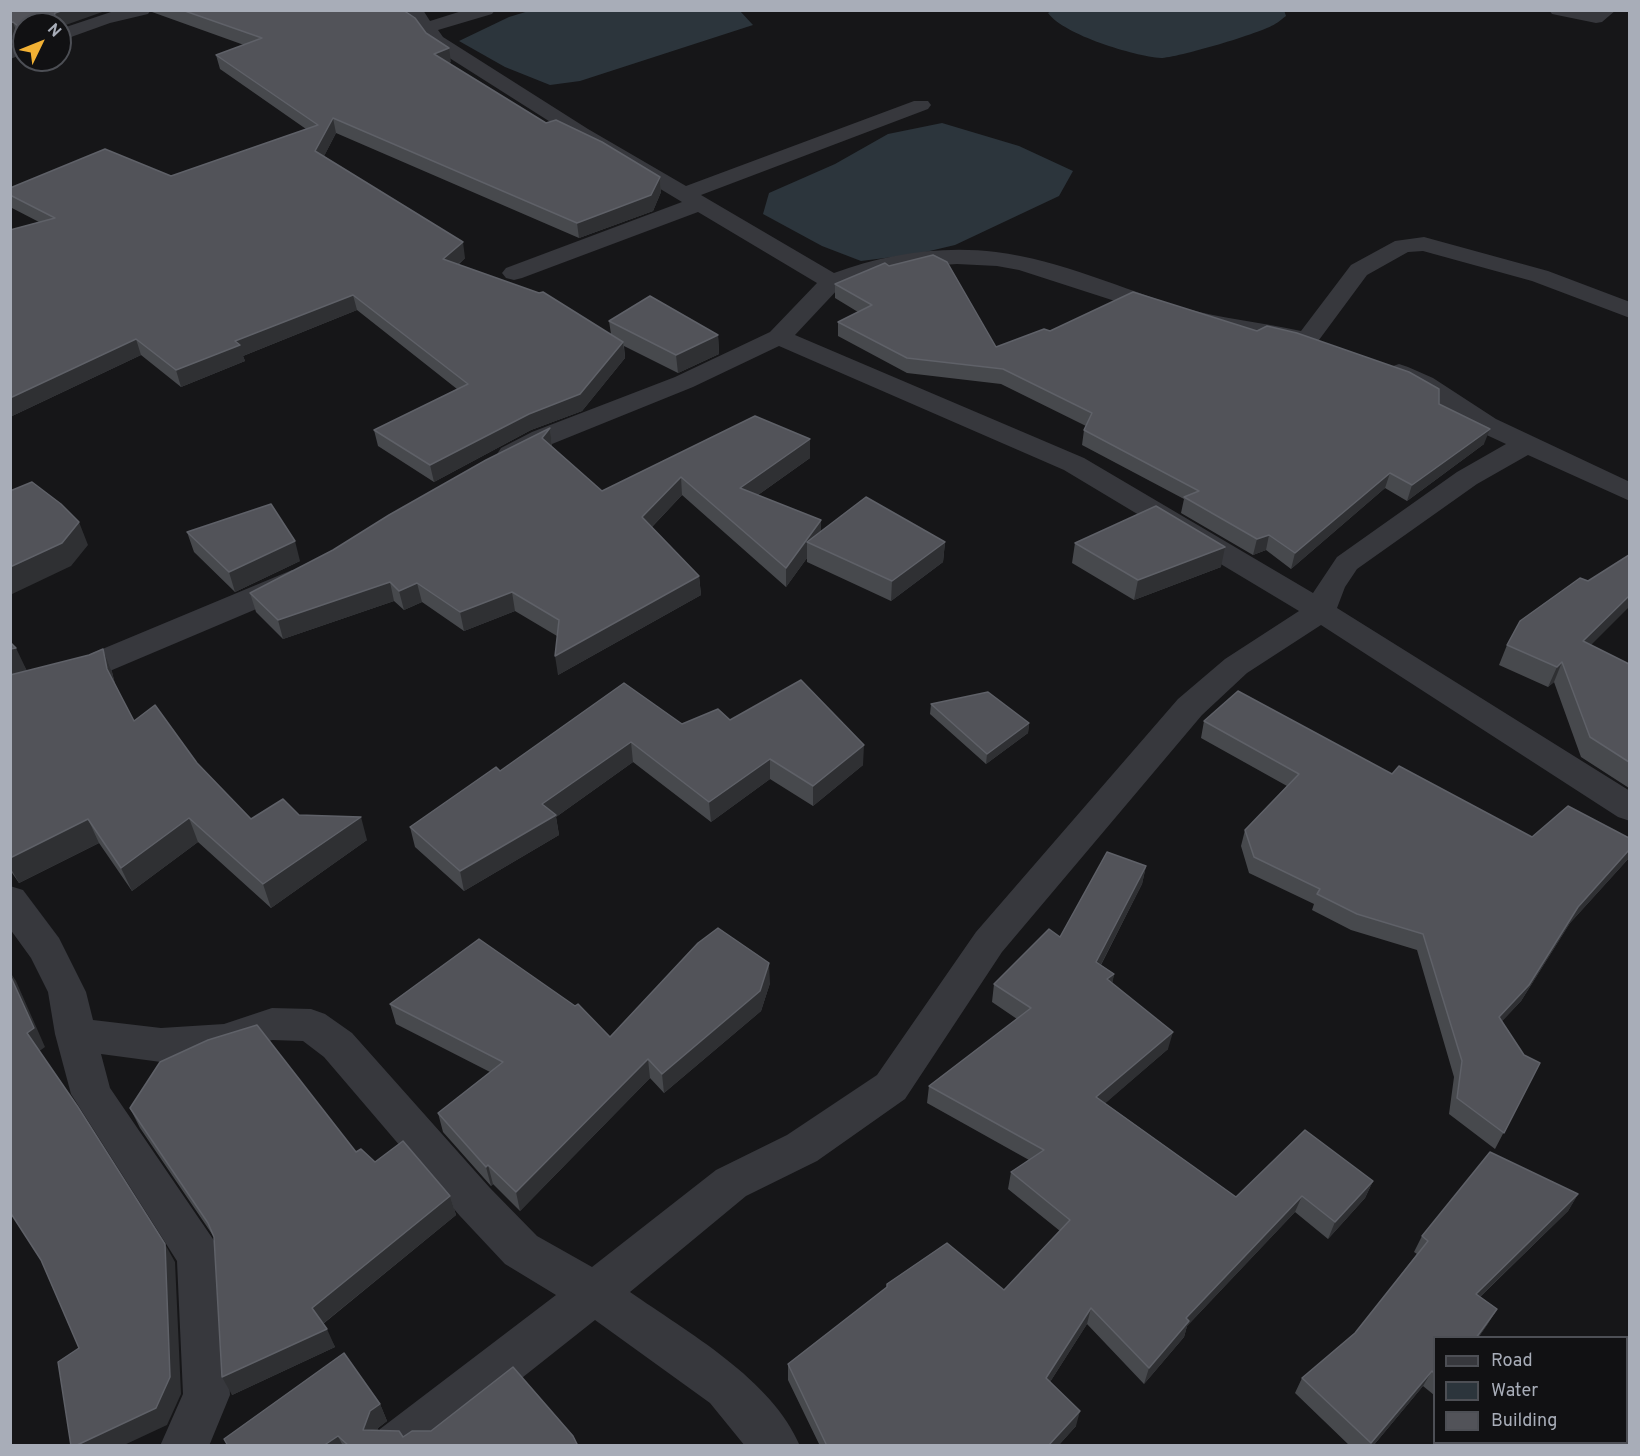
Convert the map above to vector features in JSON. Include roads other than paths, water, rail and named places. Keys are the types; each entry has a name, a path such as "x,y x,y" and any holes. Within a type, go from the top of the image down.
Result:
{"street":[{"path":"72,31 104,19 142,10"},
{"path":"419,19 486,10"},
{"path":"1558,10 1596,18 1607,10"},
{"path":"419,19 436,41 581,133 832,282"},
{"path":"514,273 921,105"},
{"path":"488,465 542,438 684,382 779,337 832,282 858,270 888,264 954,258 996,259 1099,286 1185,315 1318,343 1359,270 1403,246 1424,244 1540,276 1629,311"},
{"path":"779,337 1074,464 1321,611 1629,808"},
{"path":"1373,360 1424,382 1487,425 1527,444 1625,481"},
{"path":"397,1446 594,1293 730,1183 802,1148 891,1087 989,942 1190,707 1236,666 1321,611 1330,586 1347,563 1467,478 1527,444"},
{"path":"10,689 87,668 243,603 317,566"},
{"path":"10,900 51,960 67,992 75,1034 92,1094 199,1256 207,1395 184,1446"},
{"path":"75,1034 161,1045 224,1040 272,1024 311,1025 338,1046 475,1202 521,1250 594,1293 727,1388 776,1446"}],"water":[{"path":"532,10 740,11 753,25 580,81 550,85 505,67 459,41 509,17"},
{"path":"1284,10 1286,16 1267,28 1237,39 1161,58 1100,43 1056,21 1048,13 1051,11"},
{"path":"942,123 1019,146 1073,171 1059,196 955,245 917,254 861,261 822,246 763,214 769,193 835,164 888,134"}]}
